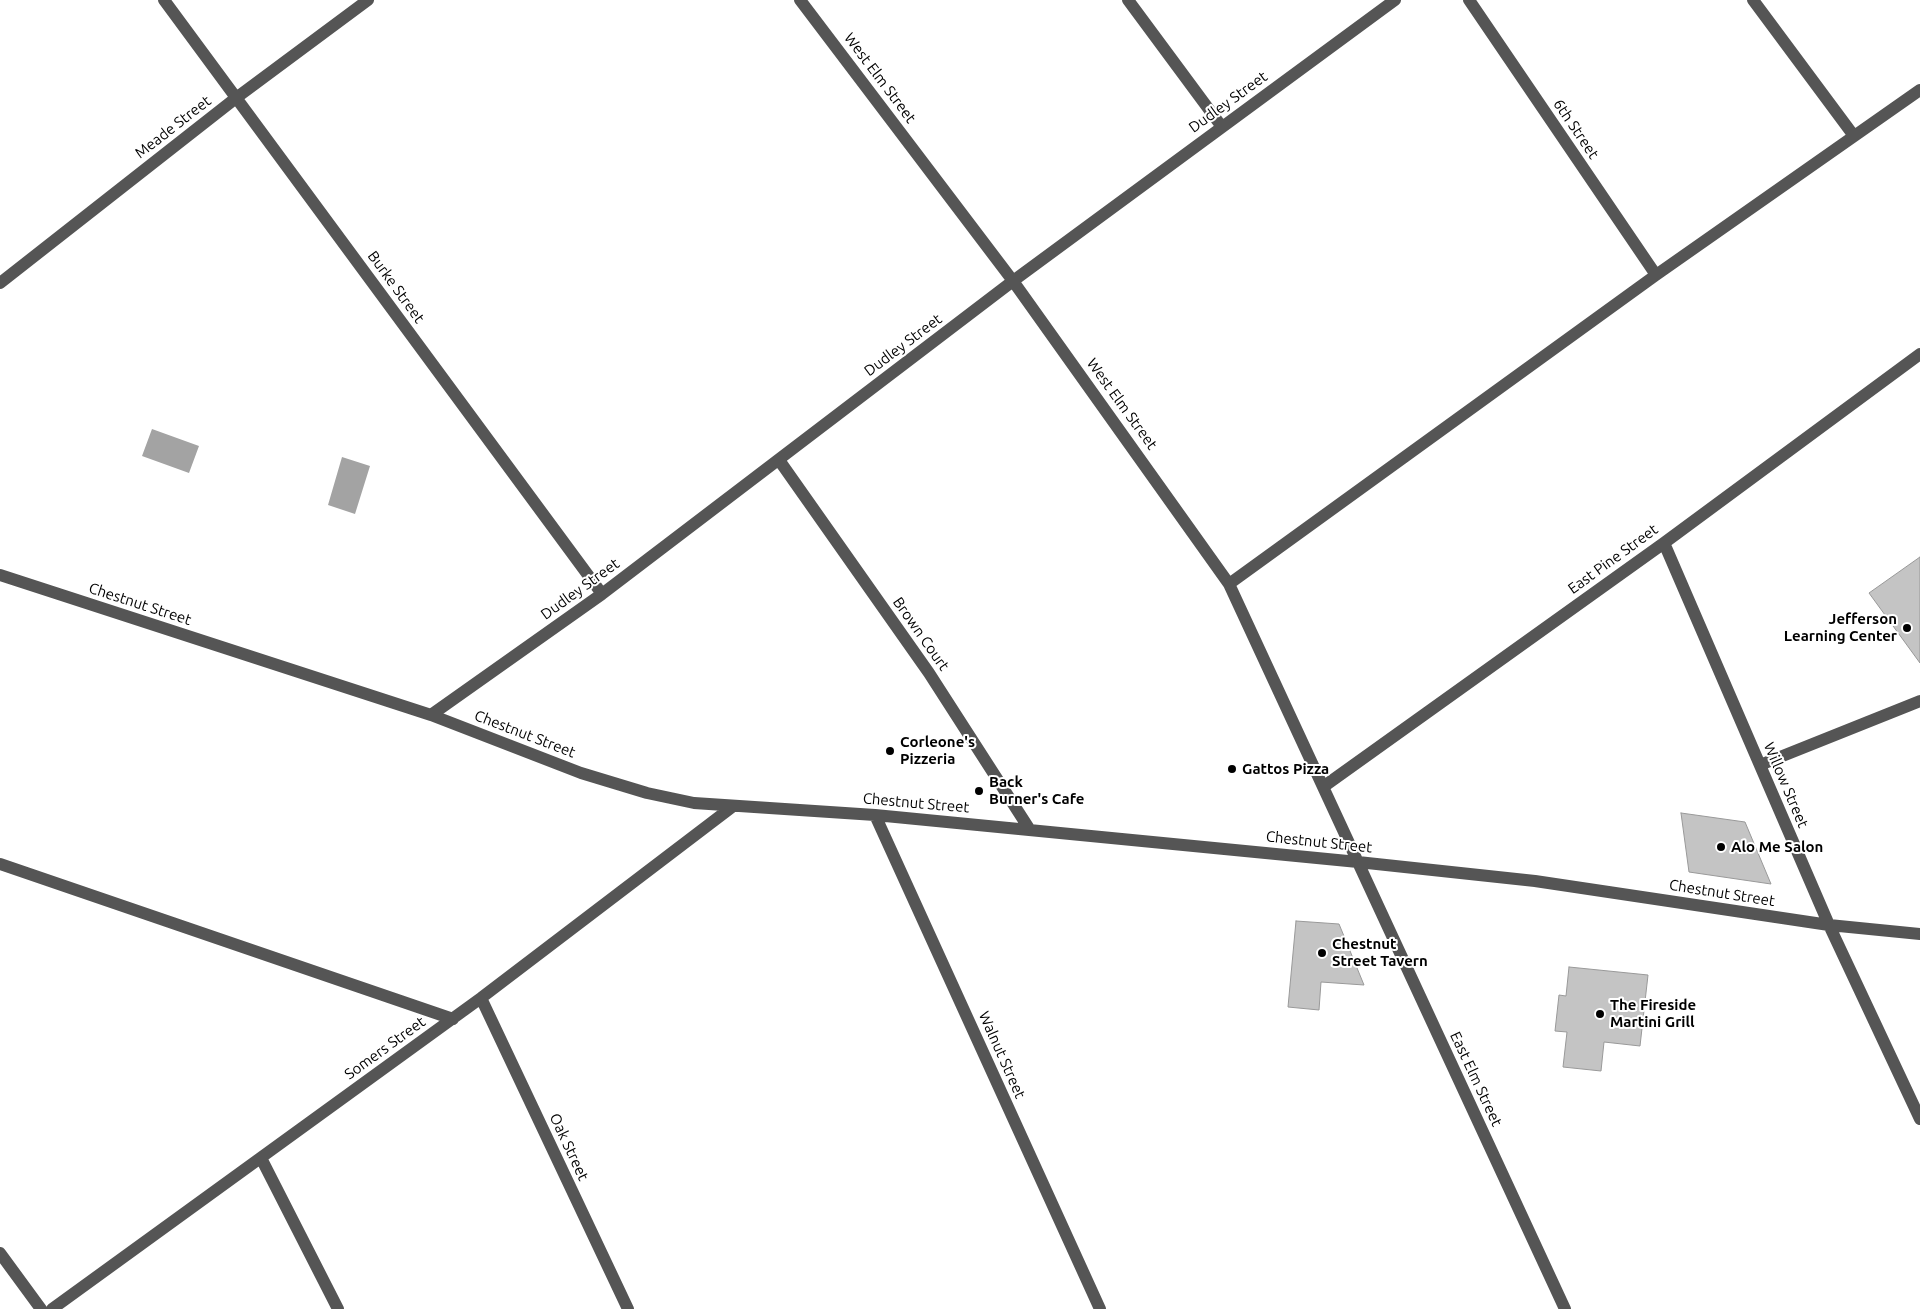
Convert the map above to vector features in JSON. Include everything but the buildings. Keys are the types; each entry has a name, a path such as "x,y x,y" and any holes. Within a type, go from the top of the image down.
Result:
{"street":[{"name":"Burke Street","path":"164,0 602,594"},
{"name":"Meade Street","path":"0,283 236,98 368,0"},
{"name":"West Elm Street","path":"800,0 1013,281 1229,584 1358,862"},
{"path":"1128,0 1222,127"},
{"name":"Dudley Street","path":"431,715 602,594 1013,281 1395,0"},
{"name":"6th Street","path":"1469,0 1656,276"},
{"path":"1754,0 1854,136"},
{"path":"1229,584 1656,276 1920,90"},
{"name":"East Pine Street","path":"1323,787 1664,543 1920,354"},
{"name":"Brown Court","path":"779,460 929,673 1030,830"},
{"name":"Willow Street","path":"1664,543 1829,925 1920,1119"},
{"name":"Chestnut Street","path":"0,575 431,715 581,773 647,794 694,803 875,815 1358,862 1535,881 1829,925 1920,934"},
{"path":"1760,765 1920,701"},
{"name":"Somers Street","path":"52,1309 453,1019 732,807"},
{"name":"Walnut Street","path":"875,815 1100,1309"},
{"name":"East Elm Street","path":"1358,862 1565,1309"},
{"path":"0,864 453,1019"},
{"name":"Oak Street","path":"481,998 628,1309"},
{"path":"261,1158 338,1309"},
{"path":"0,1253 42,1309"}],"shaded area":[{"path":"152,429 199,446 189,473 142,456"},
{"path":"342,457 370,466 355,514 328,505"}],"place":[{"name":"Jefferson Learning Center","path":"1907,628"},
{"name":"Corleone's Pizzeria","path":"890,751"},
{"name":"Gattos Pizza","path":"1232,769"},
{"name":"Back Burner's Cafe","path":"979,791"},
{"name":"Alo Me Salon","path":"1721,847"},
{"name":"Chestnut Street Tavern","path":"1322,953"},
{"name":"The Fireside Martini Grill","path":"1600,1014"}]}
